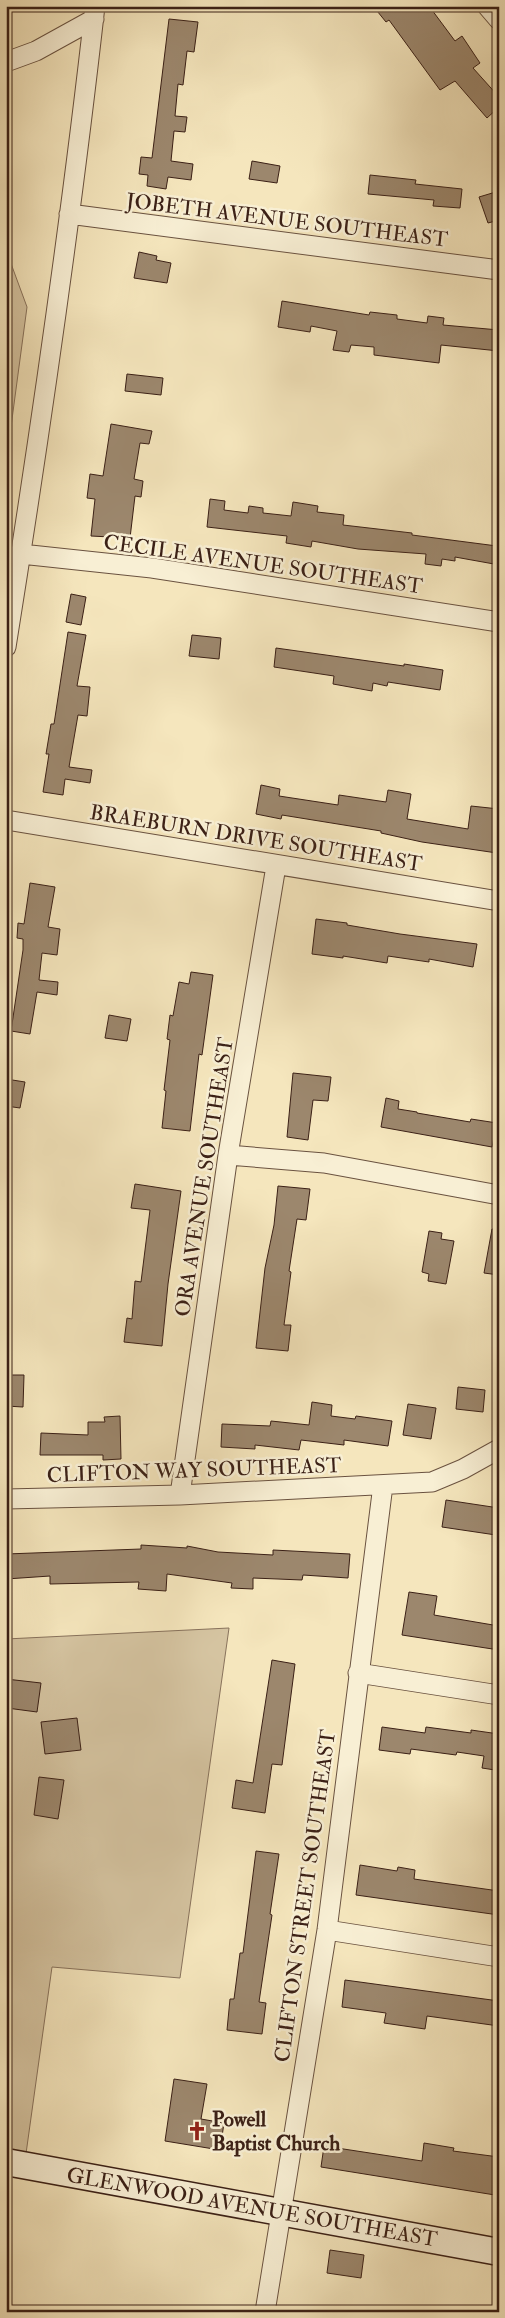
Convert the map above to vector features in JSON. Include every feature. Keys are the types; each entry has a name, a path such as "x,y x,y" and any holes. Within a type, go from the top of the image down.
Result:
{"main road":[{"name":"GLENWOOD AVENUE SOUTHEAST","path":"6,2162 499,2252"}],"street":[{"path":"487,6 499,20"},
{"path":"6,62 36,51 70,34 94,13"},
{"path":"6,647 69,214 94,13"},
{"name":"JOBETH AVENUE SOUTHEAST","path":"69,214 499,270"},
{"name":"CECILE AVENUE SOUTHEAST","path":"21,554 152,568 499,622"},
{"name":"BRAEBURN DRIVE SOUTHEAST","path":"6,820 276,866 499,901"},
{"name":"ORA AVENUE SOUTHEAST","path":"180,1495 228,1155 276,866"},
{"path":"228,1155 324,1163 499,1195"},
{"name":"CLIFTON WAY SOUTHEAST","path":"6,1499 180,1495 432,1482 464,1469 499,1448"},
{"name":"CLIFTON STREET SOUTHEAST","path":"265,2312 327,1930 383,1485"},
{"path":"358,1673 499,1695"},
{"path":"327,1930 499,1957"}],"shaded area":[{"path":"6,250 27,307 6,464"},
{"path":"229,1628 180,1978 52,1967 24,2168 6,2164 6,1639"}],"building":[{"path":"373,6 429,6 455,41 462,36 480,63 473,68 499,97 499,107 487,118 455,81 440,90 389,20 386,22"},
{"path":"169,19 198,22 194,52 187,51 183,85 178,84 175,116 187,117 185,132 174,131 171,161 193,164 191,180 168,177 166,189 147,186 148,175 139,174 141,157 152,158"},
{"path":"252,161 280,166 277,183 249,179"},
{"path":"370,175 416,180 415,184 462,189 460,208 433,206 434,200 368,194"},
{"path":"499,191 499,220 488,223 479,197"},
{"path":"139,252 157,256 156,260 171,263 167,283 134,278"},
{"path":"282,301 369,315 370,312 397,315 397,319 427,323 428,316 444,318 443,325 499,330 499,351 441,345 439,363 374,355 374,347 351,345 349,352 333,350 337,331 311,326 310,332 278,327"},
{"path":"127,374 163,378 161,395 125,391"},
{"path":"111,424 152,431 149,444 140,443 134,479 143,481 141,497 135,496 130,538 91,536 95,499 87,498 90,474 103,476"},
{"path":"210,499 225,501 224,510 248,513 249,506 263,508 263,513 291,516 293,502 318,506 317,512 344,515 343,525 497,546 494,564 455,557 455,561 442,559 441,566 425,564 426,554 358,549 312,541 311,547 286,543 287,536 207,527"},
{"path":"71,594 86,597 81,625 66,622"},
{"path":"68,632 86,635 77,686 90,687 87,716 78,715 69,767 92,770 90,783 65,779 63,795 43,792 49,754 46,754 51,724 54,724"},
{"path":"192,635 221,638 219,659 189,656"},
{"path":"276,648 443,670 440,690 388,682 387,686 373,683 372,691 333,684 334,676 274,667"},
{"path":"261,785 280,789 279,796 338,805 339,795 386,802 388,790 411,794 407,819 468,829 471,806 499,809 497,853 422,842 381,833 381,831 282,815 281,819 256,814"},
{"path":"30,883 55,887 48,927 60,929 57,955 42,953 39,980 58,982 57,995 37,992 30,1034 11,1031 23,950 23,939 17,938 18,923 24,924"},
{"path":"316,919 347,923 347,925 400,934 477,944 473,967 429,959 429,962 388,956 387,963 343,956 343,958 312,954"},
{"path":"191,972 213,975 202,1055 199,1054 190,1131 162,1128 170,1040 167,1039 170,1015 173,1016 179,982 189,984"},
{"path":"109,1015 131,1019 127,1041 105,1038"},
{"path":"293,1073 331,1077 328,1101 313,1100 308,1140 287,1137"},
{"path":"6,1079 25,1082 20,1108 6,1106"},
{"path":"386,1098 399,1101 398,1109 470,1122 471,1119 497,1123 492,1147 381,1127"},
{"path":"135,1184 181,1191 168,1284 162,1346 124,1342 127,1318 132,1319 135,1281 141,1282 150,1210 131,1208"},
{"path":"278,1186 310,1189 306,1220 297,1219 289,1271 291,1272 284,1325 291,1325 288,1351 256,1348 265,1268 274,1225"},
{"path":"492,1229 499,1230 499,1275 484,1273"},
{"path":"429,1231 442,1233 441,1239 454,1241 446,1284 428,1281 429,1274 422,1272"},
{"path":"6,1375 24,1375 23,1407 6,1406"},
{"path":"458,1387 485,1390 483,1412 456,1409"},
{"path":"312,1402 332,1405 331,1416 355,1419 356,1416 392,1421 388,1446 344,1440 344,1445 301,1440 299,1450 255,1445 255,1449 221,1447 222,1424 270,1426 271,1421 309,1425"},
{"path":"408,1404 436,1408 431,1439 403,1435"},
{"path":"120,1416 121,1459 103,1460 103,1455 40,1455 41,1433 88,1435 88,1422 105,1422 104,1417"},
{"path":"446,1500 499,1508 496,1535 442,1527"},
{"path":"141,1545 187,1548 187,1546 218,1552 273,1555 273,1550 350,1554 348,1578 303,1575 302,1580 253,1578 253,1589 231,1588 232,1583 167,1574 166,1591 138,1589 139,1582 50,1584 50,1576 6,1579 6,1554 141,1549"},
{"path":"409,1592 437,1596 434,1615 499,1626 499,1650 402,1635"},
{"path":"272,1660 295,1664 282,1765 272,1764 265,1813 232,1808 236,1780 253,1783"},
{"path":"6,1679 41,1683 37,1712 7,1708"},
{"path":"77,1718 81,1750 45,1754 41,1722"},
{"path":"382,1727 425,1733 426,1727 471,1733 471,1730 499,1734 495,1770 482,1768 484,1756 457,1752 456,1755 411,1749 410,1754 379,1750"},
{"path":"39,1777 64,1780 58,1819 34,1815"},
{"path":"256,1851 279,1854 259,2002 266,2003 262,2034 227,2030 230,1999 234,1999 240,1953 243,1953"},
{"path":"360,1865 397,1871 398,1867 415,1870 414,1879 499,1891 499,1915 356,1895"},
{"path":"345,1980 499,2001 499,2026 427,2016 425,2029 384,2023 386,2013 342,2007"},
{"path":"174,2079 207,2084 201,2119 224,2123 220,2150 165,2141"},
{"path":"424,2143 454,2148 453,2151 499,2157 495,2195 321,2167 324,2146 422,2161"},
{"path":"330,2250 364,2255 361,2278 327,2273"}],"place":[{"name":"Powell Baptist Church","path":"197,2131"}]}
